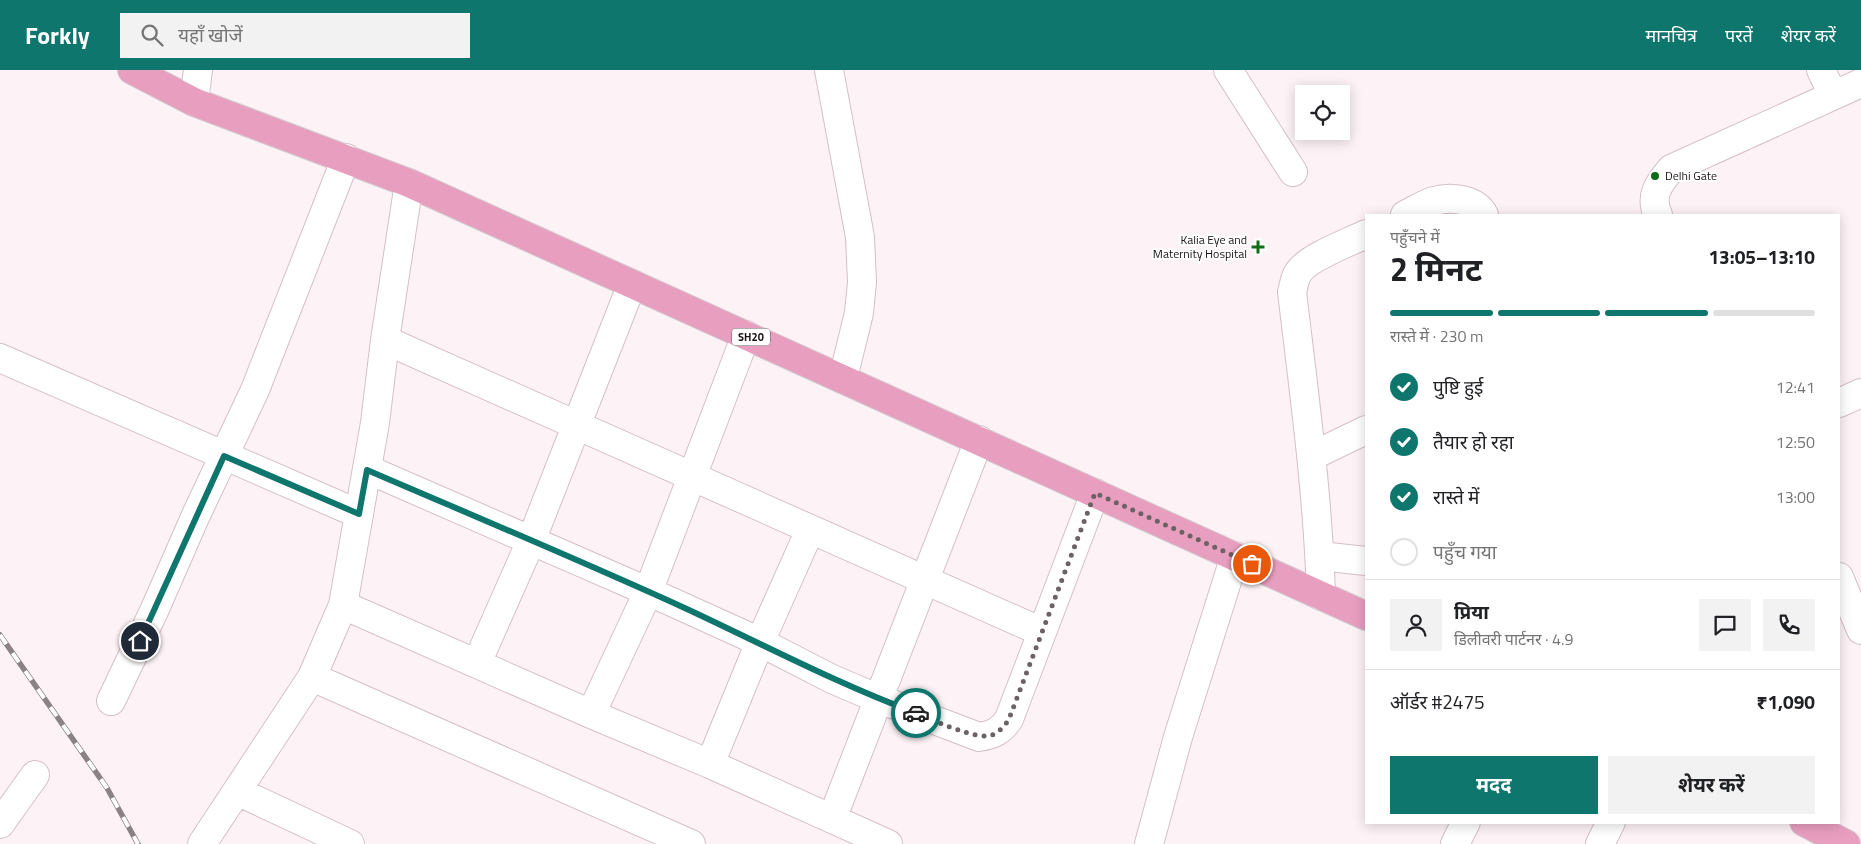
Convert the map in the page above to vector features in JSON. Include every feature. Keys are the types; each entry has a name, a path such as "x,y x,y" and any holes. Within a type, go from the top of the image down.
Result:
{"main road":[{"name":"SH20","path":"132,70 194,102 409,183 1365,616"},
{"path":"1808,824 1846,844"}],"street":[{"path":"194,102 198,70"},
{"path":"829,70 860,237 862,282 859,313 843,378"},
{"path":"1228,70 1294,172"},
{"path":"1821,70 1833,95"},
{"path":"1658,214 1653,197 1660,181 1672,169 1861,83"},
{"path":"110,701 154,611 255,390 346,158"},
{"path":"202,844 312,677 343,605 375,423 385,340 409,183"},
{"path":"1407,214 1435,200 1454,199 1469,201 1481,208 1484,214"},
{"path":"1322,596 1312,456 1292,292 1295,278 1309,262 1365,234"},
{"path":"477,663 531,541 632,284"},
{"path":"591,714 648,592 746,335"},
{"path":"385,340 1042,632"},
{"path":"0,358 359,514"},
{"path":"1840,403 1861,393"},
{"path":"1312,456 1365,430"},
{"path":"832,819 979,440"},
{"path":"367,470 760,642 832,679 979,737 991,736 1004,727 1009,719 1095,493"},
{"path":"710,764 760,642 810,530"},
{"path":"1149,844 1178,736 1235,556"},
{"path":"1320,556 1365,561"},
{"path":"1840,579 1861,630"},
{"path":"343,605 710,764 888,844"},
{"path":"312,677 691,844"},
{"path":"0,824 35,775"},
{"path":"237,790 350,844"},
{"path":"1454,844 1465,824"},
{"path":"1600,844 1610,824"}],"railway":[{"path":"0,635 107,788 138,844"}],"way so far":[{"path":"916,713 979,737 991,736 1004,727 1009,719 1095,493 1252,564"}],"place":[{"name":"Delhi Gate","path":"1655,176"},
{"name":"Kalia Eye and Maternity Hospital","path":"1258,247"}],"route":[{"path":"140,641 224,456 359,514 367,470 672,602 760,642 832,679 916,713"}]}
